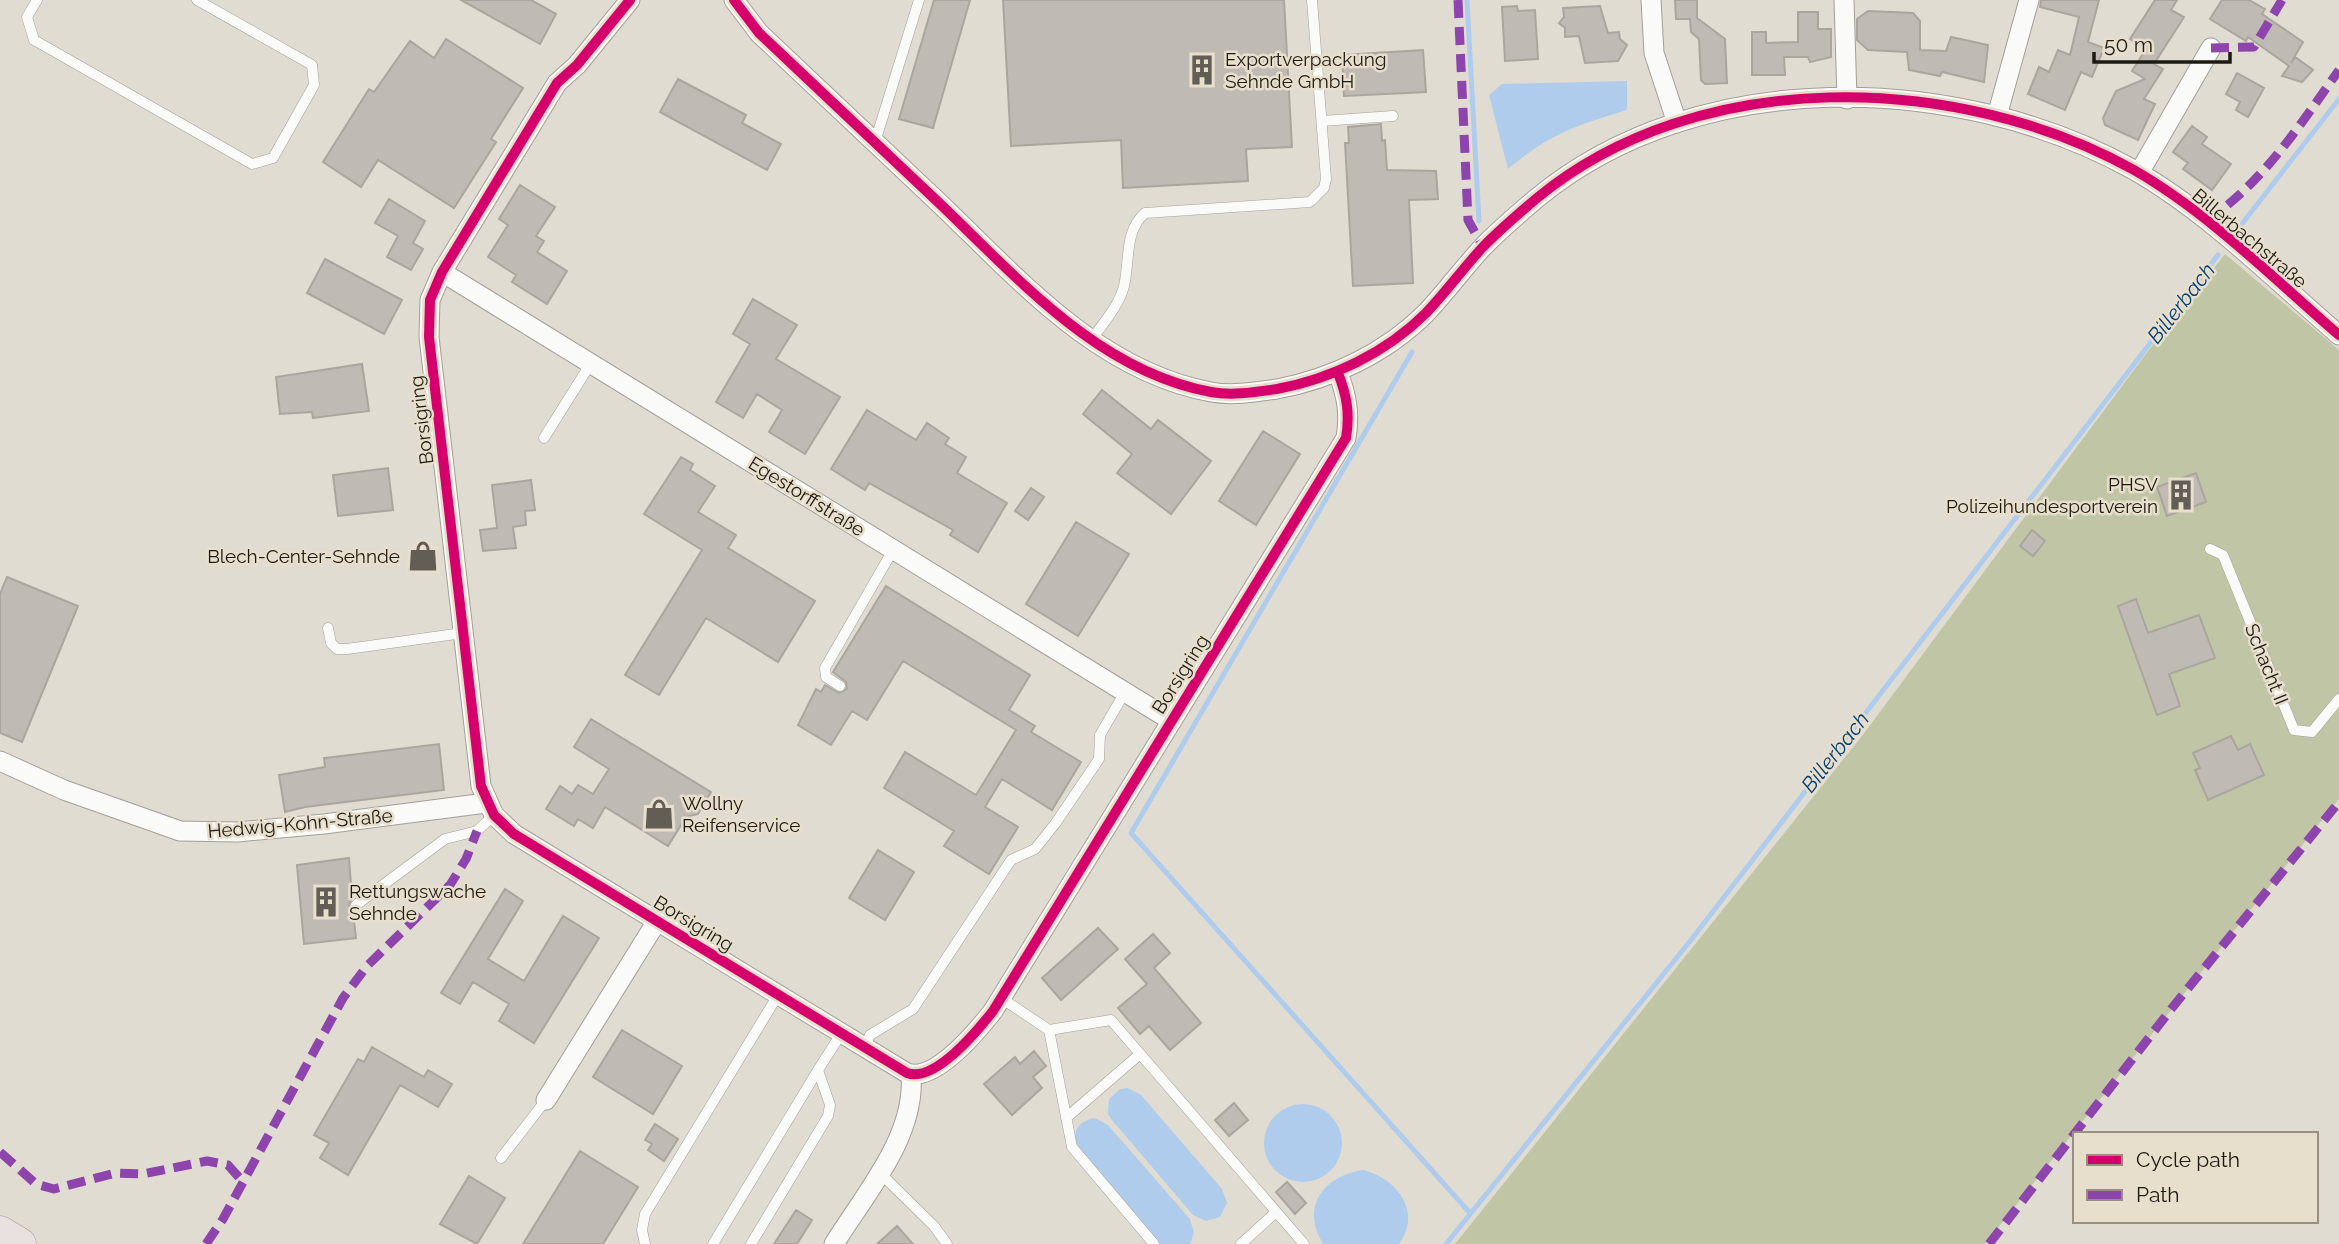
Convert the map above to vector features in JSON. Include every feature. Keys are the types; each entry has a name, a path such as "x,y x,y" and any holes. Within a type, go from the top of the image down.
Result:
{"main road":[{"path":"0,1232 20,1244"}],"street":[{"name":"Borsigring","path":"630,0 577,65 557,83 442,272 430,300 429,337 481,786 490,809 514,834 911,1075 929,1069 953,1054 976,1032 1001,998 1346,438 1349,421 1347,395 1338,373"},
{"path":"734,0 759,33 1059,317 1125,362 1167,379 1214,393 1255,392 1296,385 1338,373"},
{"path":"1651,0 1654,53 1677,123"},
{"path":"1844,0 1847,99"},
{"path":"1997,116 2029,0"},
{"path":"2139,173 2211,48"},
{"name":"Billerbachstraße","path":"1338,373 1387,344 1424,315 1483,247 1540,196 1589,162 1677,123 1787,101 1847,99 1950,104 2058,134 2139,173 2206,221 2339,335"},
{"name":"Egestorffstraße","path":"442,272 1172,721"},
{"name":"Hedwig-Kohn-Straße","path":"0,761 64,790 180,831 274,829 490,809"},
{"name":"Borsigring","path":"546,1100 657,921"},
{"path":"834,1244 906,1122 912,1093 911,1075"}],"lane":[{"path":"37,0 27,17 34,40 252,164 273,158 314,85 312,65 197,0"},
{"path":"875,142 919,0"},
{"path":"1092,339 1121,294 1132,227 1138,220 1154,210 1310,202 1318,196 1326,179 1312,0"},
{"path":"1322,121 1393,116"},
{"path":"544,439 591,363"},
{"name":"Schacht II","path":"2210,549 2223,555 2294,730 2312,732 2339,699"},
{"path":"840,685 826,677 825,668 893,550"},
{"path":"328,628 331,643 337,649 463,633"},
{"path":"864,1048 870,1035 913,1009 1011,860 1035,849 1055,824 1098,759 1100,735 1125,692"},
{"path":"356,905 445,839 477,831 490,809"},
{"path":"645,1244 642,1230 645,1214 778,995"},
{"path":"1001,998 1049,1030 1111,1020 1304,1244"},
{"path":"1049,1030 1072,1147 1154,1244"},
{"path":"713,1244 841,1034"},
{"path":"1066,1118 1140,1054"},
{"path":"751,1244 828,1116 830,1105 818,1070"},
{"path":"501,1158 546,1100"},
{"path":"879,1171 934,1226 947,1244"},
{"path":"1241,1244 1276,1212"}],"green space":[{"path":"2225,254 2339,350 2339,799 1985,1244 1455,1244 1862,736 2148,351"}],"water":[{"path":"1627,81 1627,110 1564,132 1537,147 1508,169 1489,95 1502,84"},
{"path":"1128,1088 1141,1095 1222,1189 1227,1203 1220,1217 1206,1221 1193,1215 1112,1120 1108,1114 1109,1099 1120,1089"},
{"path":"1295,1104 1311,1104 1325,1110 1336,1121 1342,1135 1342,1151 1336,1165 1325,1176 1311,1182 1295,1182 1281,1176 1270,1165 1264,1151 1264,1135 1270,1121 1281,1110"},
{"path":"1095,1118 1108,1125 1190,1219 1194,1233 1190,1244 1160,1244 1079,1150 1075,1139 1077,1129 1084,1122"},
{"path":"1363,1170 1386,1180 1402,1198 1407,1208 1406,1232 1399,1244 1323,1244 1314,1217 1315,1205 1320,1195 1337,1179"}],"building":[{"path":"461,0 531,0 556,14 540,44"},
{"path":"934,0 970,0 933,128 899,119"},
{"name":"Exportverpackung Sehnde GmbH","path":"1003,0 1284,0 1292,147 1246,149 1248,181 1123,188 1121,140 1011,146"},
{"path":"1675,0 1697,0 1697,18 1725,39 1727,83 1705,84 1701,80 1699,39 1691,32 1690,19 1676,19"},
{"path":"2041,0 2099,0 2088,42 2104,48 2092,77 2081,72 2065,110 2028,94 2039,67 2049,72 2058,50 2070,55 2079,17 2040,7"},
{"path":"2155,0 2177,0 2171,10 2184,17 2154,64 2163,69 2144,99 2155,104 2138,140 2105,125 2103,118 2116,91 2145,79 2132,71 2146,49 2130,39"},
{"path":"2222,0 2249,0 2265,9 2262,14 2303,42 2291,63 2295,57 2313,70 2302,82 2282,76 2289,66 2248,37 2246,41 2210,19"},
{"path":"1517,6 1518,11 1535,10 1538,59 1505,61 1502,7"},
{"path":"1600,6 1608,33 1619,32 1620,39 1627,45 1618,61 1585,63 1579,36 1565,37 1565,28 1559,23 1564,17 1563,8"},
{"path":"1868,11 1913,13 1920,21 1920,50 1946,51 1951,37 1988,45 1984,82 1942,72 1940,76 1909,70 1907,52 1868,50 1857,40 1857,19"},
{"path":"1798,12 1818,12 1818,29 1831,29 1831,57 1810,62 1808,57 1784,57 1785,75 1752,75 1752,32 1766,32 1766,43 1798,42"},
{"path":"446,39 523,88 491,139 496,142 454,208 378,160 361,187 323,162 369,89 374,92 410,41 434,58"},
{"path":"1423,50 1426,92 1344,96 1342,55"},
{"path":"2237,73 2264,88 2248,117 2236,110 2240,102 2226,94"},
{"path":"678,79 746,115 742,123 781,144 767,170 660,112"},
{"path":"1381,124 1387,170 1436,171 1438,199 1409,200 1413,283 1353,286 1345,143 1349,143 1348,127"},
{"path":"2192,126 2207,137 2202,144 2231,164 2212,190 2183,169 2188,163 2173,152"},
{"path":"520,185 555,207 536,236 544,241 537,252 567,271 547,304 512,282 516,275 488,257 508,225 499,219"},
{"path":"389,199 425,221 413,243 423,249 411,270 387,257 398,236 375,223"},
{"path":"325,259 402,300 384,334 307,293"},
{"path":"753,299 797,325 776,359 840,397 805,454 769,432 782,410 757,394 743,418 716,402 750,344 733,334"},
{"path":"362,364 369,411 313,418 312,412 280,414 276,377"},
{"path":"1102,390 1151,429 1158,420 1211,461 1171,514 1117,473 1132,454 1083,414"},
{"path":"867,410 916,440 927,423 949,438 945,444 966,457 957,473 1007,503 978,552 950,535 953,530 869,483 865,490 831,469"},
{"path":"1263,431 1300,454 1256,525 1219,501"},
{"path":"681,457 693,464 690,470 715,486 698,512 736,535 728,548 815,601 778,662 706,618 659,695 625,675 702,550 644,514"},
{"path":"388,468 393,510 338,516 333,475"},
{"name":"PHSV Polizeihundesportverein","path":"2196,473 2206,502 2167,516 2157,487"},
{"path":"531,480 535,510 525,511 526,525 513,527 516,548 483,551 480,530 497,528 492,485"},
{"path":"1031,488 1044,497 1028,520 1015,511"},
{"path":"1076,522 1129,554 1078,636 1026,604"},
{"path":"2032,530 2045,541 2033,556 2020,546"},
{"path":"7,577 78,606 22,742 0,733 0,594"},
{"path":"886,586 1030,675 1009,710 1035,726 1031,732 1081,762 1052,810 1002,779 985,807 1018,827 989,874 944,846 954,831 884,788 905,752 976,795 1016,730 903,661 867,720 852,711 831,745 798,725 816,689 821,692 825,685 839,693 847,689 846,682 833,672"},
{"path":"2136,599 2148,633 2199,615 2215,658 2169,674 2180,706 2157,715 2118,606"},
{"path":"591,719 711,792 698,814 686,817 668,846 605,807 593,828 578,819 574,826 546,809 560,786 572,794 578,785 593,794 609,769 574,747"},
{"path":"2231,736 2238,750 2250,744 2264,775 2208,800 2195,770 2200,768 2193,753"},
{"path":"439,744 444,790 305,807 285,812 279,775 325,767 324,758"},
{"path":"878,850 914,872 885,920 849,898"},
{"name":"Rettungswache Sehnde","path":"349,858 352,898 349,905 353,912 356,938 304,944 297,865"},
{"path":"505,889 523,901 488,959 524,981 563,916 599,938 534,1043 499,1021 509,1004 473,982 460,1004 441,993"},
{"path":"1098,928 1118,949 1061,1000 1042,978"},
{"path":"1153,934 1170,953 1154,968 1201,1023 1170,1050 1149,1026 1140,1034 1118,1008 1147,984 1125,959"},
{"path":"622,1030 682,1066 653,1114 593,1077"},
{"path":"372,1047 424,1077 428,1070 452,1084 438,1107 400,1085 348,1175 320,1158 329,1143 314,1135 358,1059 364,1062"},
{"path":"1034,1051 1046,1066 1033,1077 1042,1088 1012,1115 984,1084 1015,1057 1020,1064"},
{"path":"1234,1103 1248,1120 1229,1136 1215,1120"},
{"path":"655,1124 678,1139 664,1161 648,1150 652,1144 645,1140"},
{"path":"580,1151 638,1187 603,1244 523,1244"},
{"path":"469,1176 505,1198 477,1244 440,1224"},
{"path":"1287,1182 1306,1203 1295,1214 1276,1192"},
{"path":"796,1210 812,1220 797,1244 774,1244"},
{"path":"897,1226 913,1244 877,1244"}],"waterway":[{"path":"1467,0 1479,221"},
{"name":"Billerbach","path":"2238,229 2339,99"},
{"name":"Billerbach","path":"1446,1244 1691,940 2218,255"},
{"path":"1412,352 1131,833 1470,1213"}],"marked path":[{"path":"1458,0 1468,220 1483,247"},
{"path":"2211,48 2254,47 2282,0"},
{"path":"2206,221 2263,171 2295,132 2339,70"},
{"path":"2076,1132 2172,1008 2339,802"},
{"path":"206,1244 223,1219 343,998 367,966 450,885 466,859 477,831"},
{"path":"1989,1244 2073,1136"},
{"path":"0,1152 36,1184 54,1189 116,1173 143,1174 207,1161 228,1165 243,1182"}],"cycle path":[{"path":"630,0 577,65 557,83 442,272 430,300 429,337 481,786 494,815 514,834 907,1073 918,1074 943,1063 967,1042 993,1011 1346,438 1347,405 1338,373"},
{"path":"734,0 759,33 1061,317 1131,364 1170,381 1211,392 1244,393 1297,385 1337,371 1376,352 1426,313 1481,249 1515,216 1537,198 1602,155 1673,124 1750,105 1830,97 1910,101 1989,114 2064,138 2134,170 2215,226 2339,335"}],"place":[{"name":"Exportverpackung Sehnde GmbH","path":"1202,70"},
{"name":"PHSV Polizeihundesportverein","path":"2181,495"},
{"name":"Blech-Center-Sehnde","path":"423,556"},
{"name":"Wollny Reifenservice","path":"659,814"},
{"name":"Rettungswache Sehnde","path":"326,902"}]}
